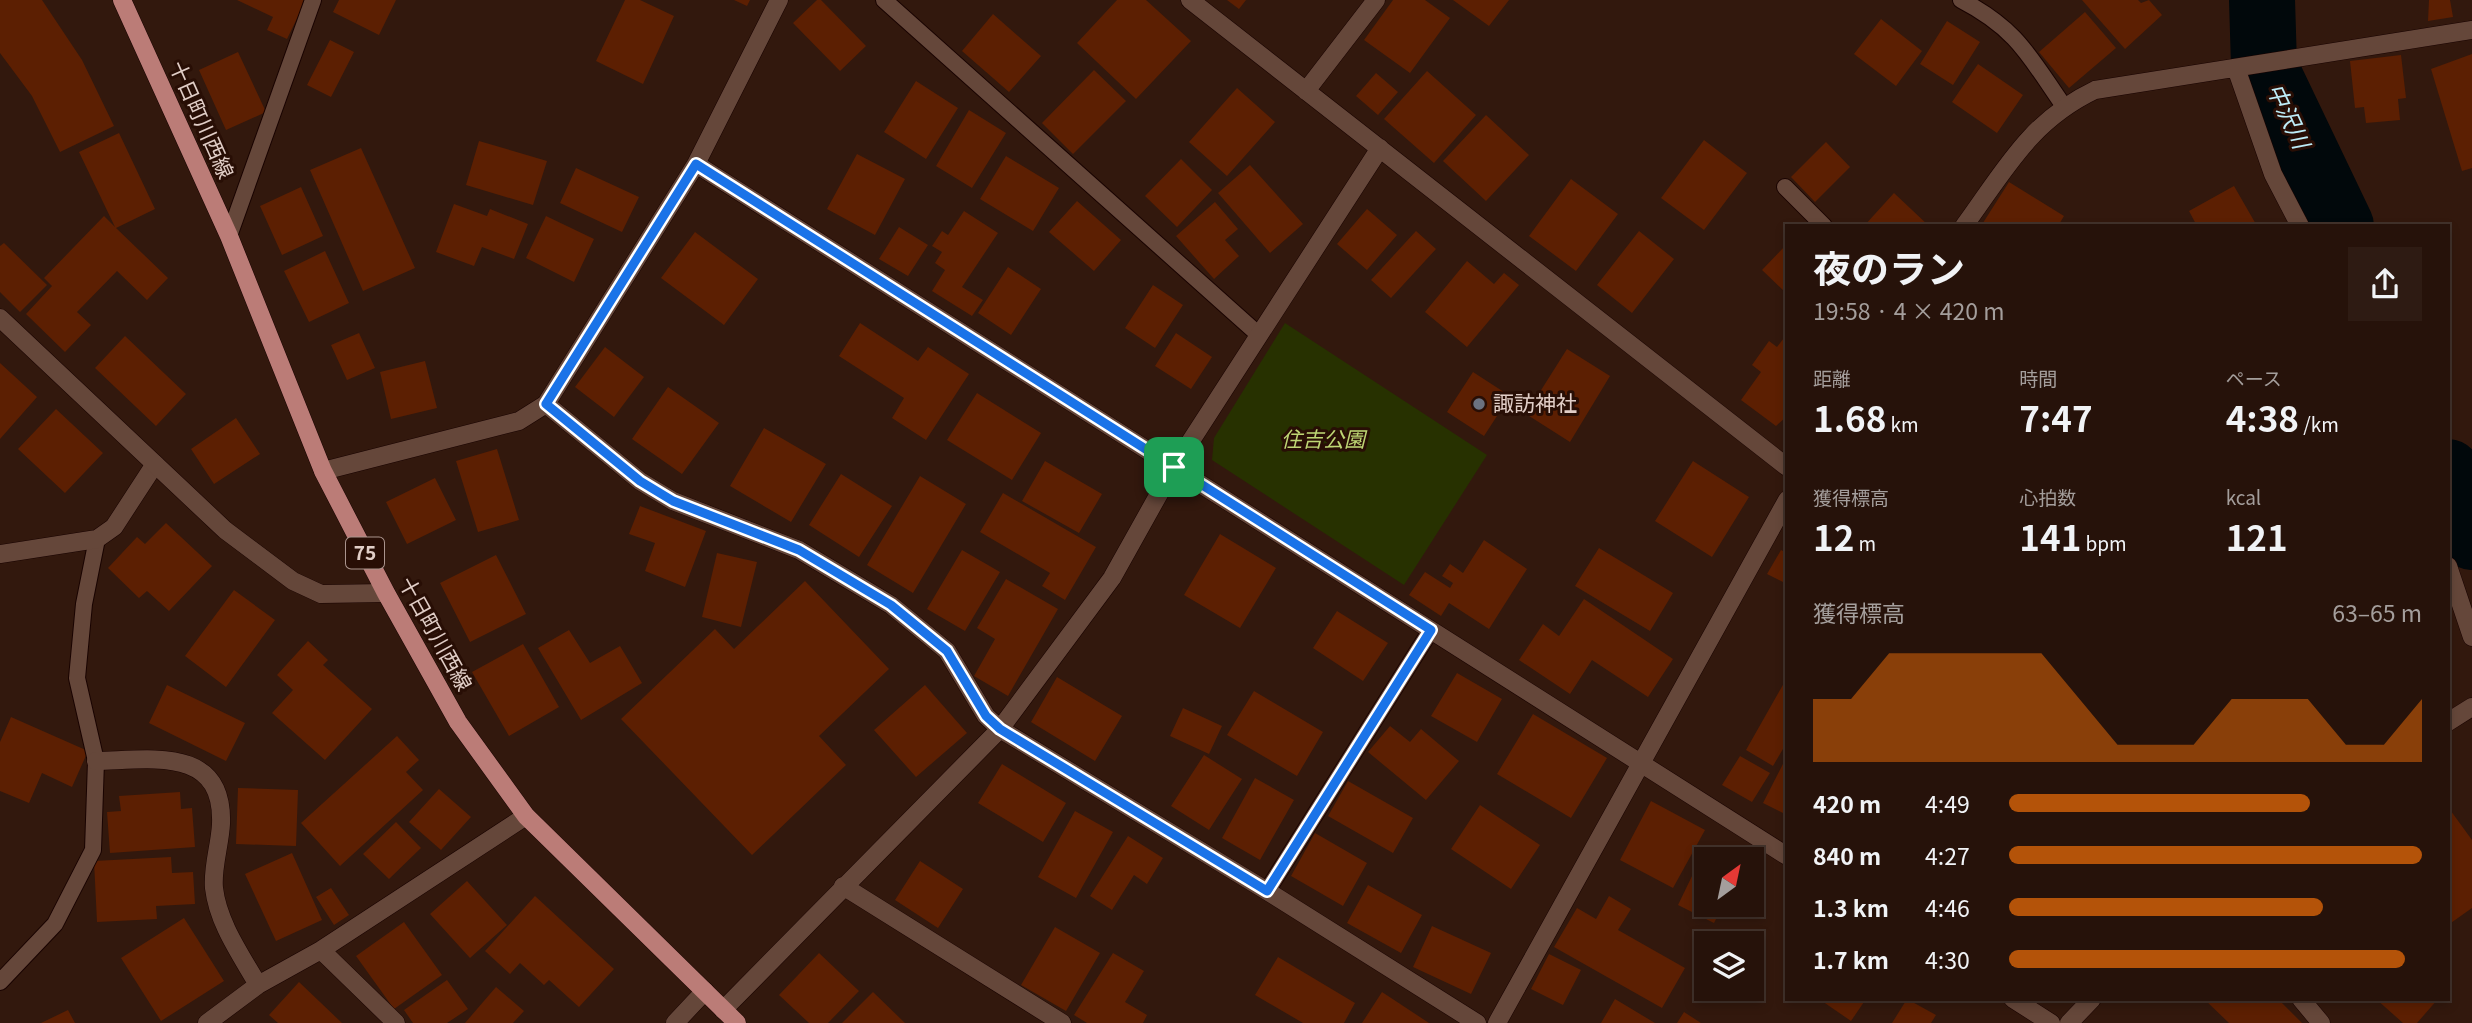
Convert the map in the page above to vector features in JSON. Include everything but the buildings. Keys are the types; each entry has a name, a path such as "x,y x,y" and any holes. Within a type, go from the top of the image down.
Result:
{"main road":[{"name":"十日町川西線","path":"122,0 229,236 323,471 386,593 458,722 526,816 737,1023"}],"street":[{"path":"323,471 519,421 546,404 696,164 779,0"},
{"path":"1190,0 1785,465"},
{"path":"1306,91 1376,0"},
{"path":"1965,224 2031,134 2063,105 2095,90 2472,30"},
{"path":"2243,66 2273,174 2299,224"},
{"path":"723,1010 1000,729 1112,578 1174,467 1380,148"},
{"path":"696,164 1785,855"},
{"path":"0,318 225,530 293,581 321,594 386,593"},
{"path":"546,404 640,481 673,501 799,550 891,605 947,651 986,716 1000,729 1267,891 1477,1023"},
{"path":"0,554 97,539 114,527 155,464"},
{"path":"1496,1023 1785,504"},
{"path":"2450,572 2472,637"},
{"path":"2450,721 2472,707"},
{"path":"96,761 180,760 204,773 219,795 221,822 214,887 224,924 258,985"},
{"path":"207,1023 258,985 321,950 526,816"},
{"path":"843,887 1062,1023"},
{"path":"321,950 397,1023"},
{"path":"675,1023 705,991"},
{"path":"2016,1001 2051,1023"},
{"path":"2069,1023 2090,1001"},
{"path":"2303,1001 2320,1023"}],"lane":[{"path":"229,236 313,0"},
{"path":"884,0 1259,335"},
{"path":"1961,0 1992,16 2014,34 2063,105"},
{"path":"1785,187 1822,224"},
{"path":"0,982 55,924 93,850 96,761 77,678 84,604 97,539"},
{"path":"1267,891 1431,630"}],"green space":[{"name":"住吉公園","path":"1285,323 1487,455 1404,585 1212,460 1214,438"}],"waterway":[{"name":"中沢川","path":"2262,0 2264,65 2340,224"},
{"name":"中沢川","path":"2450,477 2472,537"}],"place":[{"name":"諏訪神社","path":"1479,404"}],"route":[{"path":"696,164 1174,467 1431,630 1267,891 1000,729 986,716 947,651 891,605 799,550 762,538 673,501 640,481 546,404 696,164"}]}
